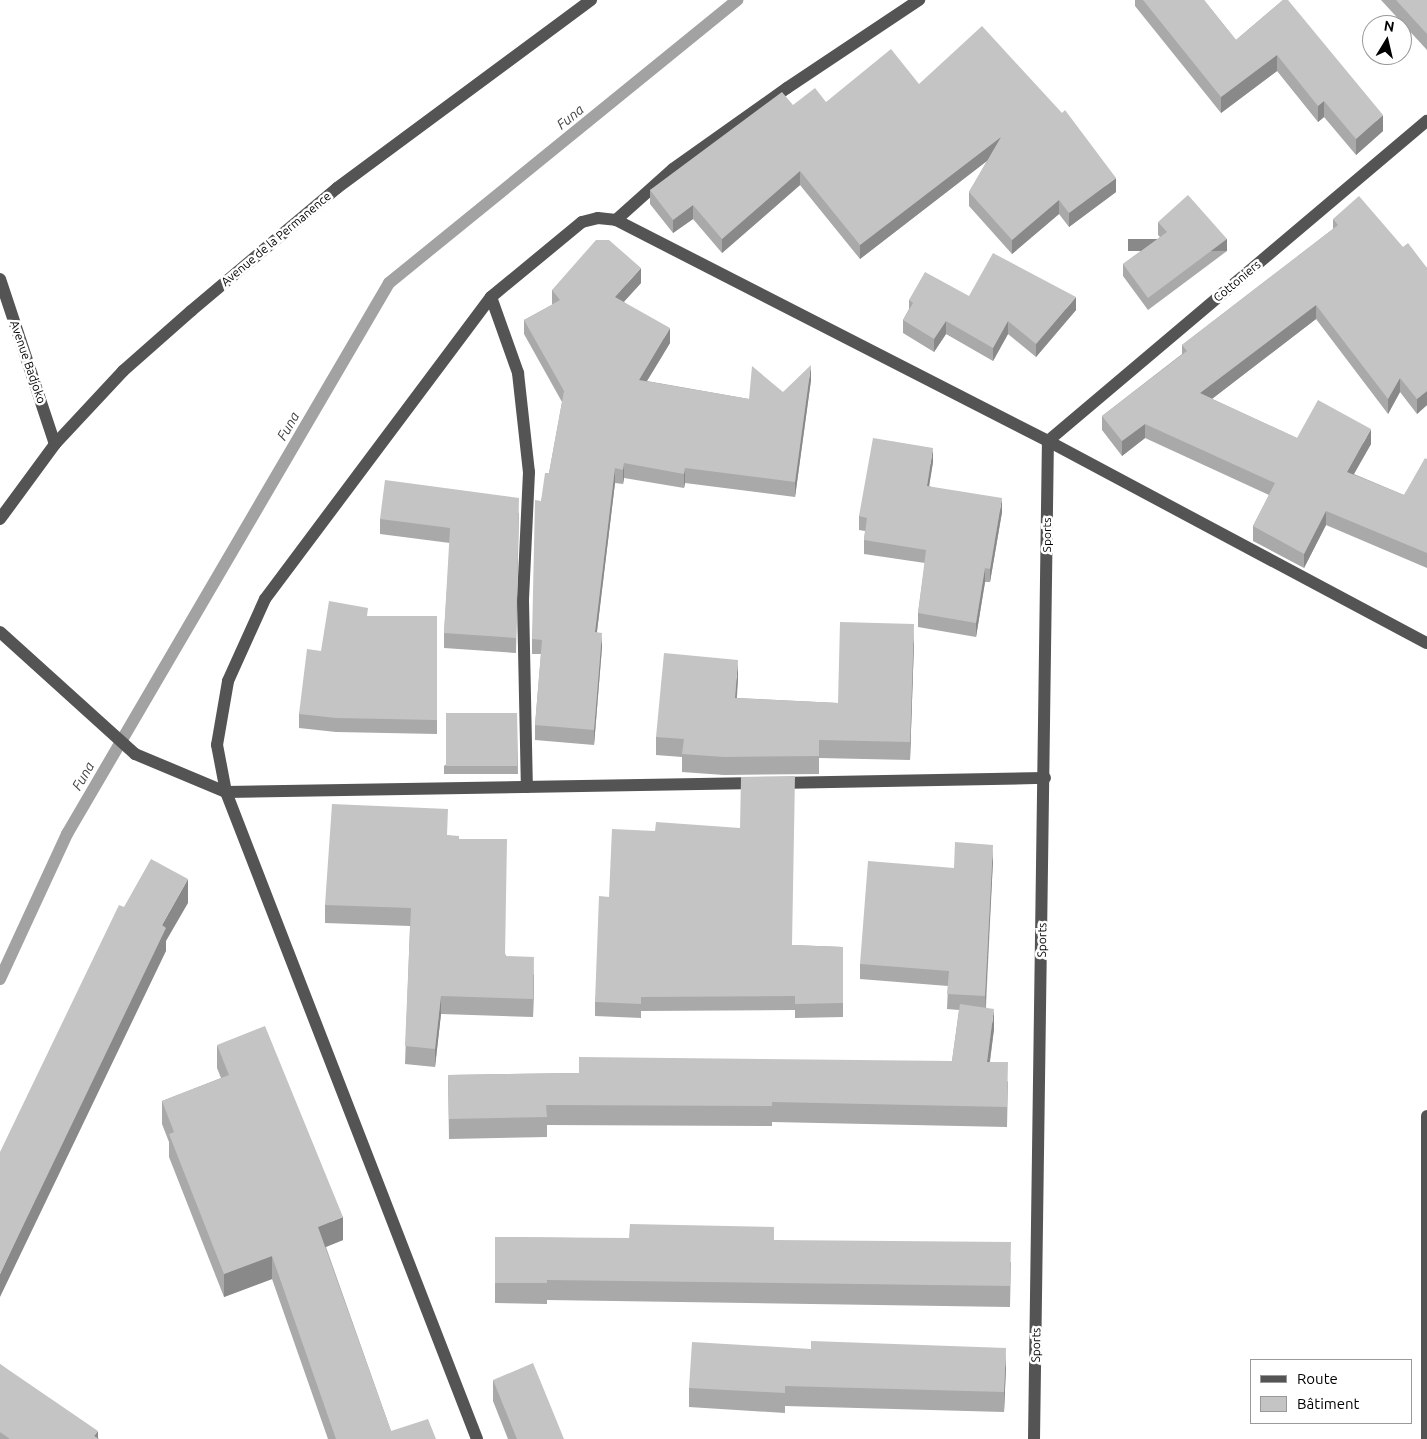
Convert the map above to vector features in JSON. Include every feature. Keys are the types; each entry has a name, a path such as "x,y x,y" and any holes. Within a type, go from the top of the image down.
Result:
{"street":[{"name":"Avenue de la Permanence","path":"0,518 55,444 123,372 337,188 591,0"},
{"path":"616,220 689,158 787,88 920,0"},
{"name":"Cottoniers","path":"1048,442 1427,121"},
{"path":"478,1439 226,792 217,745 221,709 228,681 265,598 491,297 582,222 598,218 616,220 1048,442 1427,643"},
{"name":"Avenue Badjoko","path":"0,279 55,444"},
{"path":"491,297 518,373 528,472 522,601 527,787"},
{"name":"Sports","path":"1034,1439 1045,778 1048,442"},
{"path":"0,632 135,754 226,792 1045,778"},
{"path":"1426,1439 1427,1116"}],"building":[{"path":"1143,0 1204,0 1236,40 1283,0 1288,0 1383,115 1356,139 1324,101 1318,106 1277,55 1221,97"},
{"path":"1396,0 1427,0 1427,34 1412,18 1412,15"},
{"path":"982,26 1062,113 1065,110 1116,178 1069,213 1059,200 1012,240 969,192 1001,137 860,245 800,171 722,239 693,205 673,220 650,190 782,92 793,105 815,88 826,102 891,49 919,84"},
{"path":"1188,195 1227,239 1148,298 1123,264 1167,232 1158,222"},
{"path":"1359,196 1403,247 1408,243 1427,268 1427,391 1417,399 1400,378 1388,399 1316,305 1200,393 1297,438 1318,400 1371,429 1347,472 1404,495 1425,458 1427,459 1427,553 1326,511 1304,554 1253,526 1275,483 1145,424 1122,441 1102,416 1187,351 1182,345 1338,225 1333,219"},
{"path":"596,240 609,240 641,268 615,297 670,328 639,380 749,399 752,366 783,392 811,365 795,482 685,468 684,474 624,463 623,470 615,468 595,632 602,633 594,730 535,725 542,640 532,639 535,500 541,501 545,473 549,473 564,391 524,320 560,300 552,290"},
{"path":"993,253 1076,297 1036,344 1008,321 993,348 946,321 934,339 903,320 913,303 909,300 925,272 969,296"},
{"path":"873,438 933,448 927,486 1002,498 990,569 985,568 976,623 918,613 926,550 864,540 867,518 859,516"},
{"path":"385,480 519,498 516,638 444,633 450,528 380,519"},
{"path":"329,601 368,608 367,616 437,616 437,720 336,718 299,714 307,649 321,651"},
{"path":"840,622 914,624 910,742 819,740 819,756 724,757 682,754 684,739 656,737 664,653 738,660 735,698 838,703"},
{"path":"446,713 517,713 517,766 446,766"},
{"path":"795,776 792,945 843,947 843,1003 795,1004 795,996 641,997 641,1004 595,1002 599,896 609,897 612,829 655,831 656,822 740,828 741,777"},
{"path":"332,804 448,809 447,835 459,836 459,839 507,839 505,956 534,957 533,999 441,996 435,1049 405,1046 411,908 325,905"},
{"path":"955,842 993,845 985,996 947,994 949,971 860,964 868,861 954,868"},
{"path":"151,859 188,879 162,925 166,928 0,1274 0,1152 119,905 124,907"},
{"path":"960,1004 994,1009 987,1062 1008,1062 1007,1107 772,1102 772,1106 546,1105 547,1117 449,1119 448,1075 579,1073 579,1057 952,1061"},
{"path":"265,1026 343,1217 318,1227 391,1431 428,1419 436,1439 336,1439 272,1256 224,1274 169,1134 174,1132 162,1101 229,1075 217,1045"},
{"path":"630,1224 774,1227 774,1240 1011,1242 1010,1286 547,1280 547,1283 495,1283 495,1237 629,1238"},
{"path":"811,1341 1006,1348 1004,1392 785,1386 785,1393 689,1388 692,1342 811,1349"},
{"path":"533,1363 564,1439 517,1439 493,1380"},
{"path":"0,1364 98,1431 94,1436 99,1439 10,1439 0,1432"}],"waterway":[{"name":"Funa","path":"0,979 67,834 389,283 737,0"}]}
